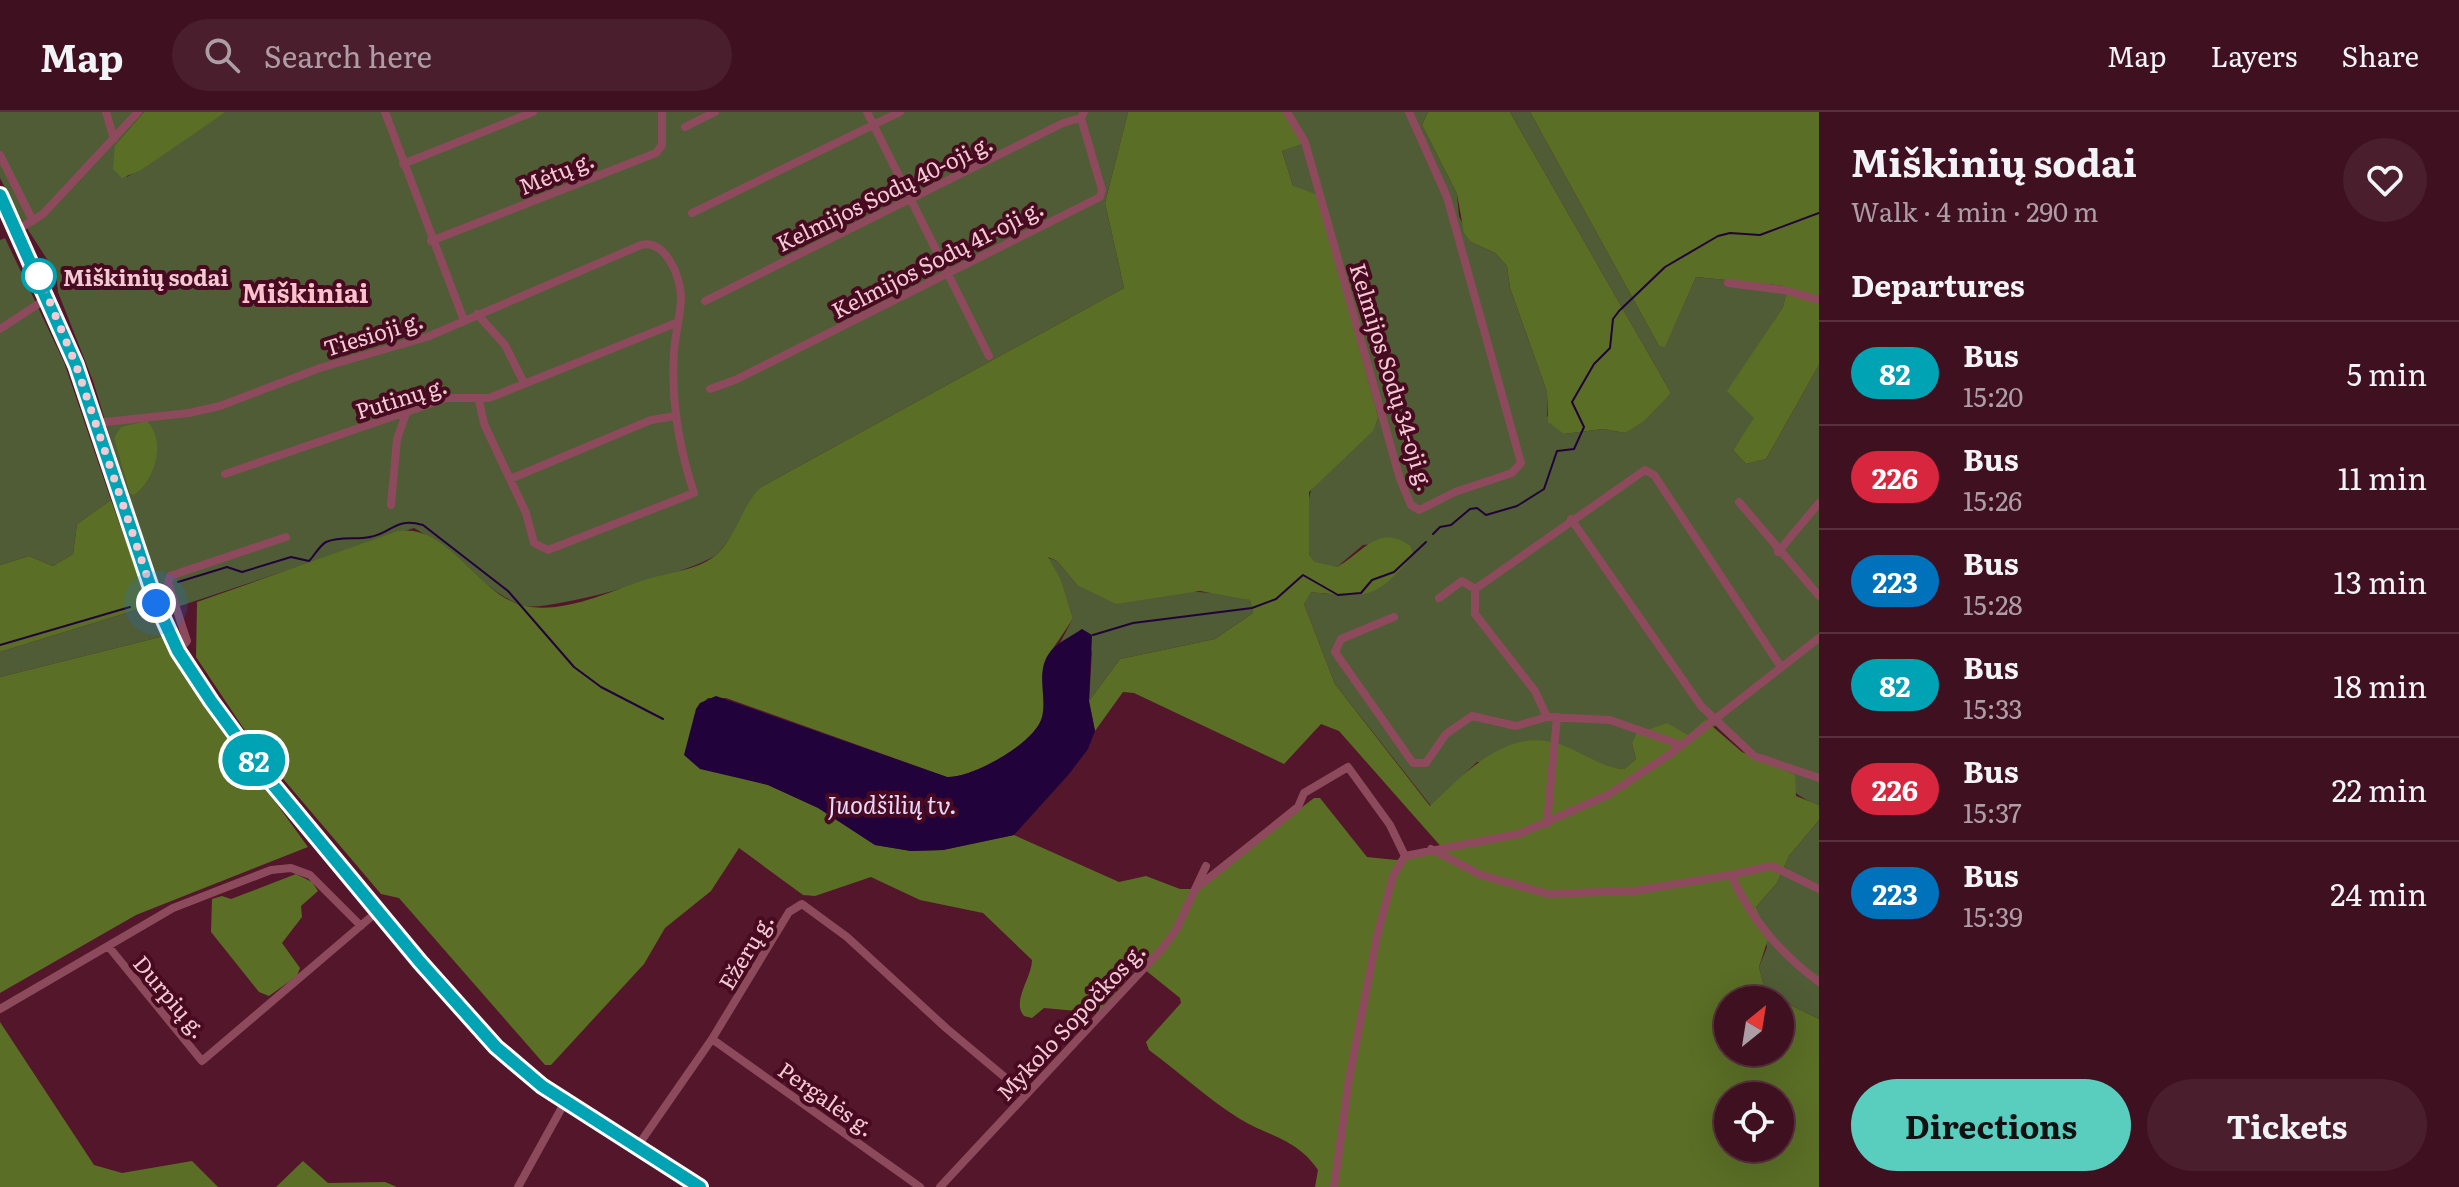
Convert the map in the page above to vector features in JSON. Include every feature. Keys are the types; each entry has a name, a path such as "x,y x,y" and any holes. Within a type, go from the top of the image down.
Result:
{"main road":[{"path":"0,195 49,297 96,423 144,574 178,651 192,673 269,780 496,1047 565,1102 700,1187"}],"street":[{"path":"106,112 114,139"},
{"path":"17,230 33,221 77,181 138,112"},
{"path":"385,112 431,241 463,318"},
{"path":"403,164 533,112"},
{"path":"685,127 715,112"},
{"path":"867,112 989,356"},
{"path":"692,213 900,112"},
{"name":"Kelmijos Sodų 34-oji g.","path":"1287,112 1305,142 1400,479 1411,505 1419,510 1455,492 1512,473 1521,463 1442,181 1409,112"},
{"name":"Mėtų g.","path":"431,241 656,153 662,145 662,113"},
{"name":"Kelmijos Sodų 40-oji g.","path":"705,301 1082,115"},
{"name":"Kelmijos Sodų 41-oji g.","path":"710,389 735,380 1100,197 1102,190 1082,115"},
{"path":"0,155 33,221"},
{"name":"Tiesioji g.","path":"96,423 208,410 320,368 427,337 463,318 650,243 665,252 681,295 676,323"},
{"path":"1728,283 1783,290 1819,300"},
{"path":"0,329 49,297"},
{"path":"477,314 505,345 524,383"},
{"path":"479,400 484,424 526,513 534,543 544,550 614,527 694,493 684,464 676,416 676,323"},
{"name":"Putinų g.","path":"225,474 447,398 479,400 676,323"},
{"path":"391,505 397,439 407,410"},
{"path":"510,479 651,420 676,416"},
{"path":"1475,589 1641,470 1649,471 1781,667"},
{"path":"1739,502 1778,552 1819,596"},
{"path":"1778,552 1819,503"},
{"path":"1571,519 1604,570 1713,718 1754,756 1819,778"},
{"path":"178,651 187,641 168,583 170,576 286,537"},
{"path":"1439,598 1462,581 1475,589"},
{"path":"1475,589 1477,619 1552,717 1547,824"},
{"path":"1394,617 1341,639 1335,652 1413,763 1426,763 1446,734 1472,716 1516,726 1552,717 1610,720 1681,745"},
{"path":"1334,1187 1349,1079 1377,936 1393,876 1405,856 1519,834 1608,795 1669,755 1819,638"},
{"path":"1195,889 1298,807 1304,793 1348,767 1390,825 1405,856"},
{"path":"1431,849 1481,875 1548,894 1635,891 1772,866 1819,889"},
{"name":"Mykolo Sopočkos g.","path":"940,1187 1162,949 1176,930 1206,866"},
{"path":"108,946 195,898 281,868 310,875 361,926"},
{"path":"1731,875 1761,929 1787,958 1819,982"},
{"name":"Ežerų g.","path":"637,1147 712,1039 785,918 802,904 847,937 946,1028 1026,1095"},
{"name":"Durpių g.","path":"0,1009 108,946 202,1061 378,911"},
{"name":"Pergalės g.","path":"712,1039 920,1187"},
{"path":"518,1187 565,1102"}],"green space":[{"path":"0,112 144,112 115,145 127,177 226,112 1128,112 1105,203 1124,288 761,487 735,531 717,554 683,570 562,603 524,606 498,593 414,528 168,610 144,548 93,381 58,292 56,273 21,219 0,178"},
{"path":"144,112 226,112 141,170 122,178 113,169 115,145"},
{"path":"1128,112 1286,112 1304,143 1282,151 1293,186 1318,195 1378,417 1373,431 1309,492 1309,555 1315,562 1337,567 1371,543 1389,538 1411,546 1414,554 1390,580 1370,592 1346,595 1311,592 1304,604 1335,684 1430,806 1475,765 1509,745 1547,741 1603,764 1624,769 1636,759 1632,744 1636,734 1667,723 1688,735 1705,720 1742,752 1795,775 1796,796 1819,805 1819,820 1789,856 1777,883 1756,907 1768,939 1759,967 1764,986 1714,986 1714,1066 1794,1066 1794,1007 1819,1019 1819,1187 1315,1187 1318,1170 1301,1151 1228,1111 1149,1050 1146,1042 1181,1003 1180,998 1139,965 1098,1013 1044,1008 1032,1018 1024,1016 1021,996 1032,960 983,913 920,900 871,877 815,896 803,895 739,848 711,891 665,928 644,964 551,1065 545,1065 399,898 381,894 256,747 196,657 197,602 398,531 416,532 433,538 508,600 540,608 586,600 702,563 725,546 749,502 761,487 1124,288 1105,203","holes":["1048,557 1057,561 1077,585 1116,604 1200,591 1250,600 1253,613 1215,639 1120,659 1089,701 1095,731 1123,692 1134,693 1284,764 1321,724 1339,731 1444,850 1396,860 1367,857 1320,798 1314,798 1195,889 1180,889 1146,876 1119,882 1014,835 943,850 911,851 875,845 819,808 768,785 736,776 696,709 708,698 726,698 947,777 972,772 1002,757 1029,737 1043,716 1046,660 1073,618 1061,580"]},
{"path":"1286,112 1428,112 1422,125 1457,194 1459,216 1471,242 1495,253 1507,266 1510,288 1547,392 1547,416 1564,434 1603,429 1625,433 1671,393 1510,112 1530,112 1659,346 1665,346 1696,277 1785,286 1783,307 1728,391 1755,418 1733,450 1746,464 1766,459 1819,365 1819,805 1800,796 1773,770 1716,726 1688,735 1632,744 1636,759 1624,769 1477,762 1431,806 1335,684 1304,604 1305,597 1311,592 1329,594 1414,554 1411,546 1403,541 1363,545 1337,567 1318,564 1309,555 1307,520 1313,486 1293,186 1282,151 1304,142"},
{"path":"1428,112 1510,112 1671,393 1644,421 1625,433 1603,429 1564,434 1548,422 1547,392 1510,288 1507,266 1495,253 1471,242 1464,233 1457,194 1422,125"},
{"path":"1530,112 1819,112 1819,365 1766,459 1746,464 1733,450 1754,418 1727,391 1783,307 1787,289 1784,286 1696,277 1665,347 1659,346"},
{"path":"5,238 64,362 111,500 77,524 73,554 53,566 29,556 0,565 0,240"},
{"path":"147,421 156,439 156,460 148,480 134,495 130,494 114,438 121,427"},
{"path":"111,500 149,606 0,652 0,565 29,556 53,566 73,554 77,524"},
{"path":"1046,557 1057,561 1077,585 1232,594 1250,600 1253,613 1215,639 1120,659 1089,701 1092,652 1082,629 1059,645 1073,618 1061,581"},
{"path":"149,606 164,636 0,677 0,652"},
{"path":"164,636 217,721 308,847 136,915 0,993 0,677"},
{"path":"1819,820 1819,1019 1794,1007 1794,986 1764,986 1759,967 1767,947 1756,907 1777,883 1789,856"},
{"path":"296,874 312,882 318,891 301,906 302,917 282,943 300,968 297,976 269,996 259,992 211,932 212,899 222,896 231,899"},
{"path":"0,1022 94,1165 122,1173 192,1161 218,1187 0,1187"},
{"path":"303,1161 328,1183 385,1182 397,1187 276,1187"}],"water":[{"name":"Juodšilių tv.","path":"1082,629 1092,635 1089,701 1095,731 1088,749 1069,774 1014,835 943,850 911,851 875,845 818,808 768,785 700,769 684,755 696,709 700,703 716,696 947,777 971,772 1001,758 1028,738 1037,727 1042,717 1042,678 1048,655 1054,647"}],"waterway":[{"path":"1433,534 1440,527 1451,525 1470,509 1477,508 1486,515 1517,506 1544,489 1557,451 1574,449 1584,427 1572,402 1594,364 1610,348 1613,319 1665,267 1718,236 1730,233 1760,235 1819,213"},
{"path":"178,582 227,567 242,572 291,557 309,561 331,540 370,537 406,523 423,525 508,591 574,667 601,687 663,719"},
{"path":"1093,635 1133,623 1252,608 1276,599 1303,575 1338,595 1361,593 1372,580 1394,572 1426,542"},
{"path":"0,645 130,607"}],"bus line":[{"name":"82","path":"0,195 64,332 156,603 178,651 232,731 420,962 496,1047 542,1086 700,1187"}],"place":[{"name":"Miškinių sodai","path":"39,276"}],"district":[{"name":"Miškiniai","path":"305,291"}],"route":[{"path":"39,276 76,365 156,603"}]}
